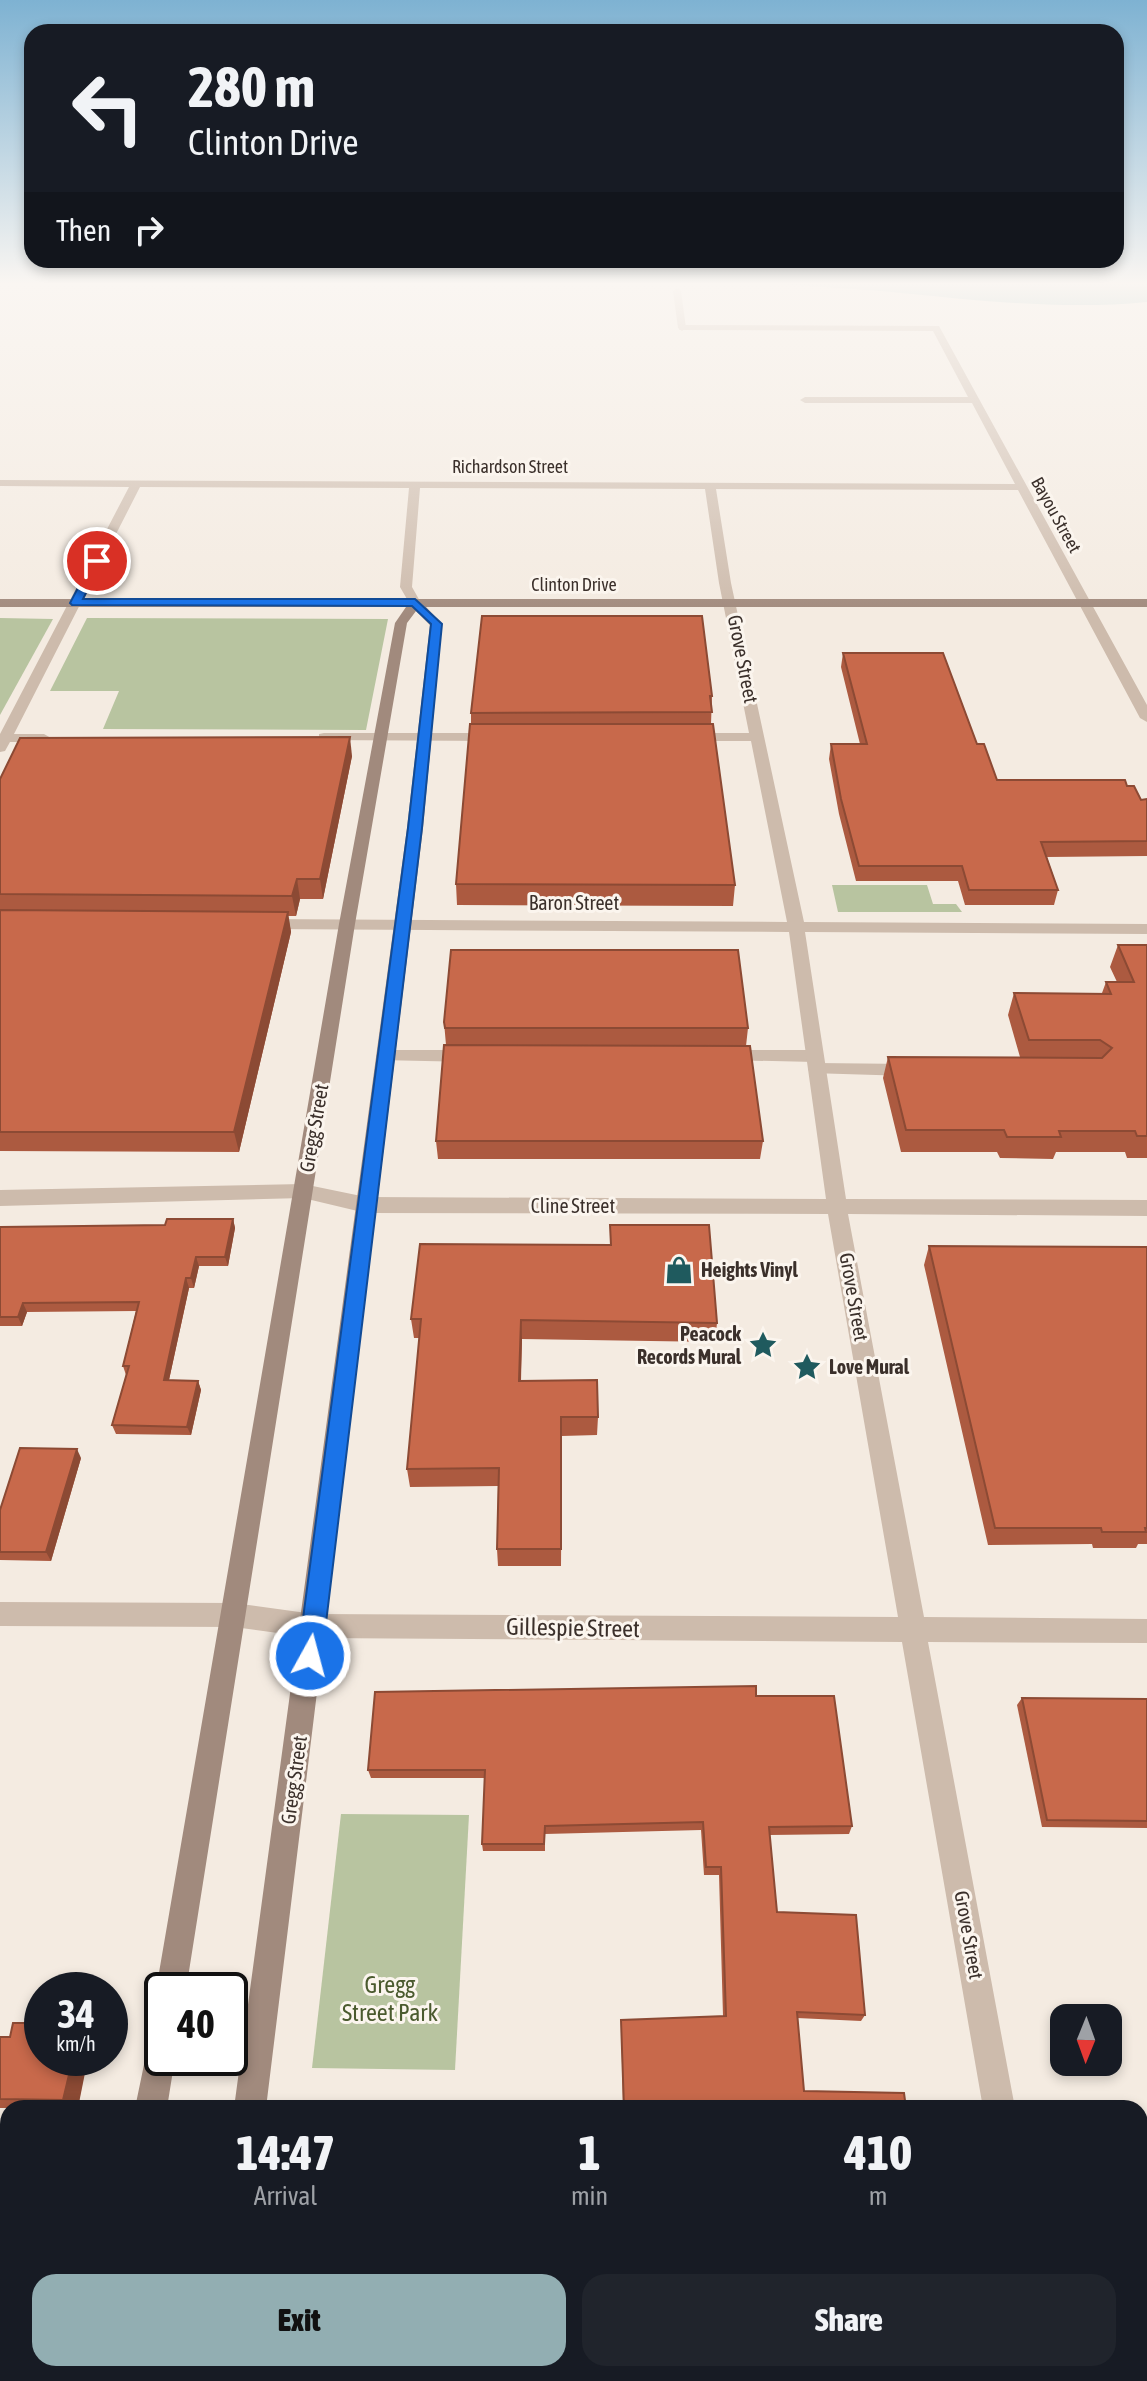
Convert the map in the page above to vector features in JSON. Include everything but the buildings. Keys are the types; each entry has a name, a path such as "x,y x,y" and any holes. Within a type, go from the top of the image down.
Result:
{"street":[{"name":"Bayou Street","path":"970,394 1147,718"},
{"path":"805,400 973,400"},
{"name":"Richardson Street","path":"0,483 1020,487"},
{"path":"2,741 136,484"},
{"name":"Gregg Street","path":"251,2100 314,1626 436,624 415,603 406,587 415,485"},
{"name":"Grove Street","path":"710,487 725,583 732,603 796,925 837,1207 998,2100"},
{"name":"Clinton Drive","path":"0,603 1147,603"},
{"name":"Gregg Street","path":"174,1972 347,924 401,623 415,603"},
{"path":"302,737 518,737"},
{"path":"678,737 758,737"},
{"path":"2,741 52,738"},
{"name":"Baron Street","path":"247,924 1147,929"},
{"path":"385,1056 486,1056"},
{"path":"706,1056 924,1070"},
{"name":"Cline Street","path":"0,1198 303,1191 366,1205 1147,1208"},
{"name":"Gillespie Street","path":"0,1614 234,1615 314,1626 1147,1631"},
{"path":"152,2100 156,2076"}],"green space":[{"path":"0,618 53,619 0,715"},
{"path":"87,618 388,619 366,730 103,729 119,691 50,691"},
{"path":"832,885 927,885 933,904 956,904 962,912 838,912"},
{"name":"Gregg Street Park","path":"341,1814 469,1815 455,2070 312,2068"}],"place":[{"name":"Heights Vinyl","path":"679,1270"},
{"name":"Peacock Records Mural","path":"763,1345"},
{"name":"Love Mural","path":"807,1367"}],"route":[{"path":"97,561 76,603 415,603 436,624 415,828 310,1656"}]}
